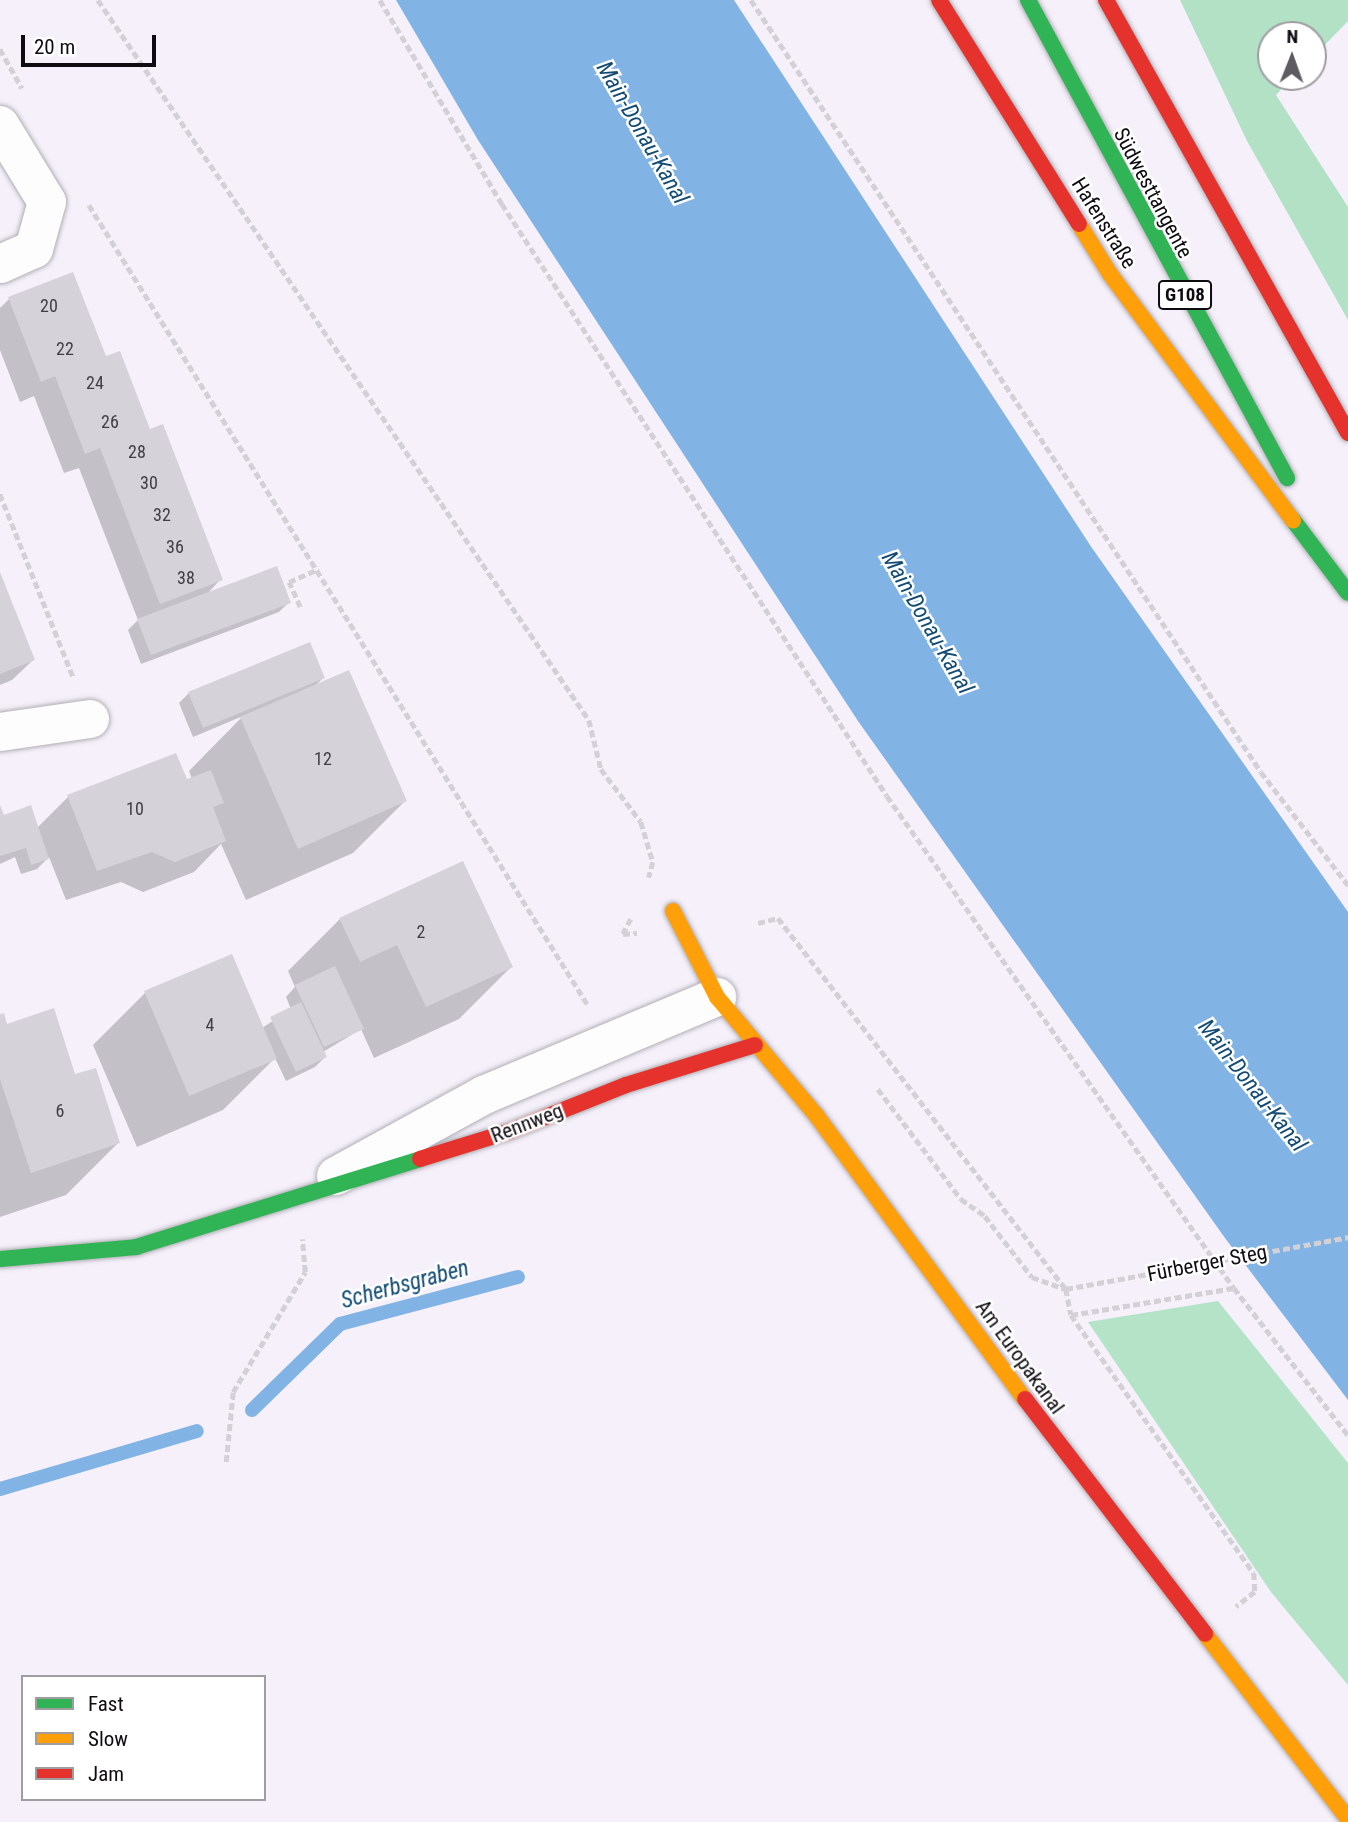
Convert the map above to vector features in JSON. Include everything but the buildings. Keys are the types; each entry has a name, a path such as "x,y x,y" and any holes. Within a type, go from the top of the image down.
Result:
{"main road":[{"name":"Hafenstraße","path":"939,0 1110,274 1348,593"},
{"name":"Südwesttangente","path":"1028,0 1152,236 1348,587"},
{"path":"1106,0 1348,433"},
{"name":"Am Europakanal","path":"673,911 717,997 816,1115 1040,1419 1348,1819"},
{"name":"Rennweg","path":"0,1259 136,1247 508,1132 626,1085 755,1045"}],"street":[{"path":"0,125 47,202 34,249 0,264"},
{"path":"0,732 90,719"},
{"name":"Rennweg","path":"298,1197 484,1095 717,997"}],"path":[{"path":"98,0 589,720 601,769 640,822 653,862 647,886"},
{"path":"380,0 502,204 879,784 1234,1288 1348,1435"},
{"path":"751,0 1261,772 1348,885"},
{"path":"0,49 27,96"},
{"path":"88,203 583,993 591,1013"},
{"path":"0,494 90,719"},
{"path":"300,607 289,582 316,570"},
{"path":"640,909 623,928 623,934 630,936 640,931"},
{"path":"758,923 778,918 1066,1289 1071,1315 1254,1573 1255,1592"},
{"path":"878,1089 961,1199 985,1216 1032,1278 1066,1289"},
{"path":"226,1462 233,1392 305,1272 298,1197"},
{"name":"Fürberger Steg","path":"1066,1289 1348,1237"},
{"path":"1071,1315 1234,1288"}],"green space":[{"path":"1180,0 1348,0 1348,21 1327,43 1327,21 1257,21 1257,91 1280,91 1276,95 1348,207 1348,320 1247,141"},
{"path":"1218,1301 1348,1463 1348,1685 1271,1592 1088,1322"}],"water":[{"name":"Main-Donau-Kanal","path":"396,0 734,0 1092,548 1348,912 1348,1400 1225,1238 858,721 478,140"}],"waterway":[{"name":"Scherbsgraben","path":"252,1410 340,1324 518,1277"},
{"name":"Scherbsgraben","path":"0,1489 197,1431"}],"traffic: fast":[{"path":"1028,0 1287,478"},
{"path":"1293,520 1348,593"},
{"path":"0,1259 136,1247 420,1159"}],"traffic: slow":[{"path":"1079,224 1110,274 1293,520"},
{"path":"673,911 717,997 816,1115 1025,1399"},
{"path":"1205,1634 1348,1819"}],"traffic: jam":[{"path":"939,0 1079,224"},
{"path":"1106,0 1348,433"},
{"path":"420,1159 508,1132 626,1085 755,1045"},
{"path":"1025,1399 1205,1634"}]}
